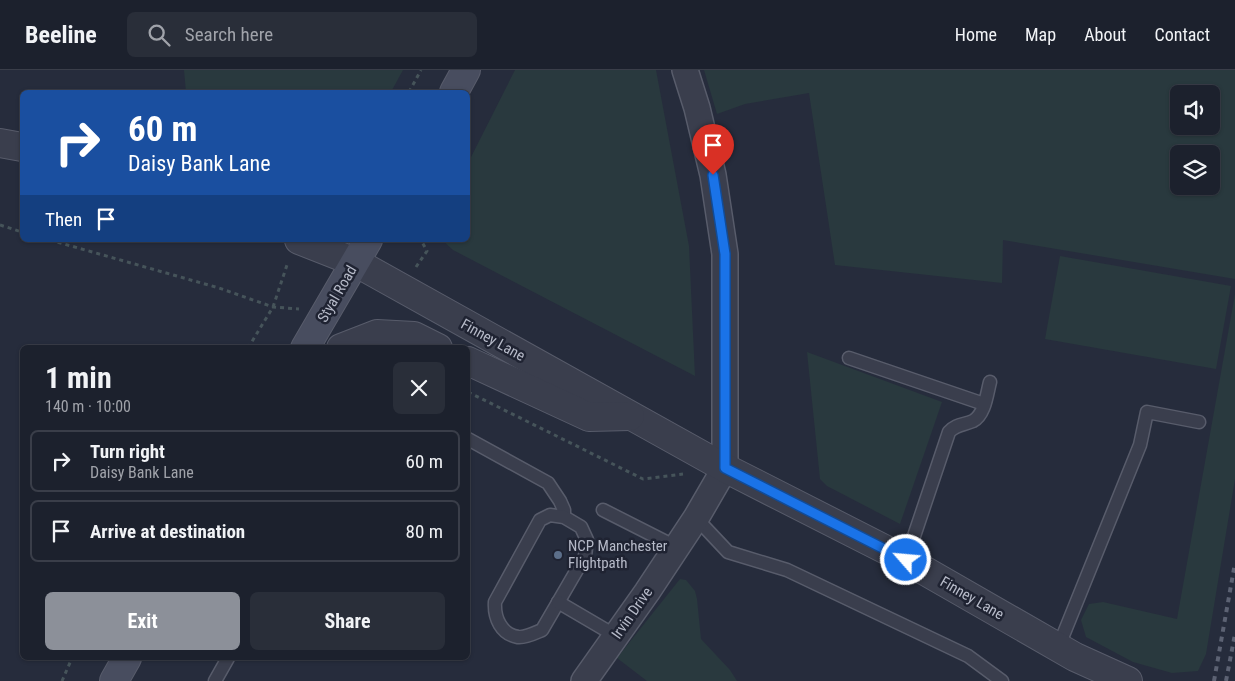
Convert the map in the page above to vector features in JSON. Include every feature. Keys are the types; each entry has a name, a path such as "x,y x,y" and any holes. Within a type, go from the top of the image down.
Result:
{"main road":[{"path":"455,90 466,70"},
{"name":"Styal Road","path":"307,345 361,251"},
{"path":"114,681 126,660"}],"street":[{"path":"685,70 697,108 713,175 725,254 725,468"},
{"path":"0,143 20,147"},
{"name":"Finney Lane","path":"294,248 361,251 632,416 725,468 906,560 1058,648 1128,681"},
{"path":"349,345 377,334 414,336 432,345"},
{"name":"Finney Lane","path":"470,362 589,417 632,416"},
{"name":"Irvin Drive","path":"584,681 647,592 696,518 725,468"}],"lane":[{"path":"849,358 984,404"},
{"path":"906,560 948,432 955,426 977,418 982,412 990,382"},
{"path":"1058,648 1140,445 1147,412 1200,422"},
{"path":"470,440 548,483 560,500 564,510 564,517"},
{"path":"603,510 676,547"},
{"path":"550,515 564,517 581,527 587,540 585,556 558,602 542,630 519,637 507,633 494,614 495,602 540,520 550,515"},
{"path":"696,518 728,552 787,570 968,656 1002,681"},
{"path":"558,602 616,636"},
{"path":"215,681 227,660"}],"path":[{"path":"410,90 421,70"},
{"path":"0,225 20,231"},
{"path":"57,242 220,288 273,307"},
{"path":"250,345 273,307 294,248"},
{"path":"470,392 643,479 725,468"},
{"path":"62,681 71,660"}],"shaded area":[{"path":"184,70 403,70 392,90 186,90"},
{"path":"515,70 656,70 689,246 695,376 453,250 444,242 470,242 470,159"},
{"path":"704,70 1235,70 1235,279 1003,240 1002,283 835,265 809,93 745,104 717,114"},
{"path":"1060,256 1231,286 1216,369 1045,339"},
{"path":"1235,294 1235,479 1206,654 1198,671 1172,673 1133,662 1086,637 1081,620 1089,604 1103,602 1177,619"},
{"path":"807,352 942,402 900,524 827,486 820,479"},
{"path":"680,579 686,580 695,591 701,639 730,670 737,681 647,681 617,658"}],"railway":[{"path":"1214,681 1235,563"},
{"path":"1226,681 1235,634"}],"place":[{"name":"NCP Manchester Flightpath","path":"558,555"}],"route":[{"path":"713,175 725,254 725,468 906,560"}]}
